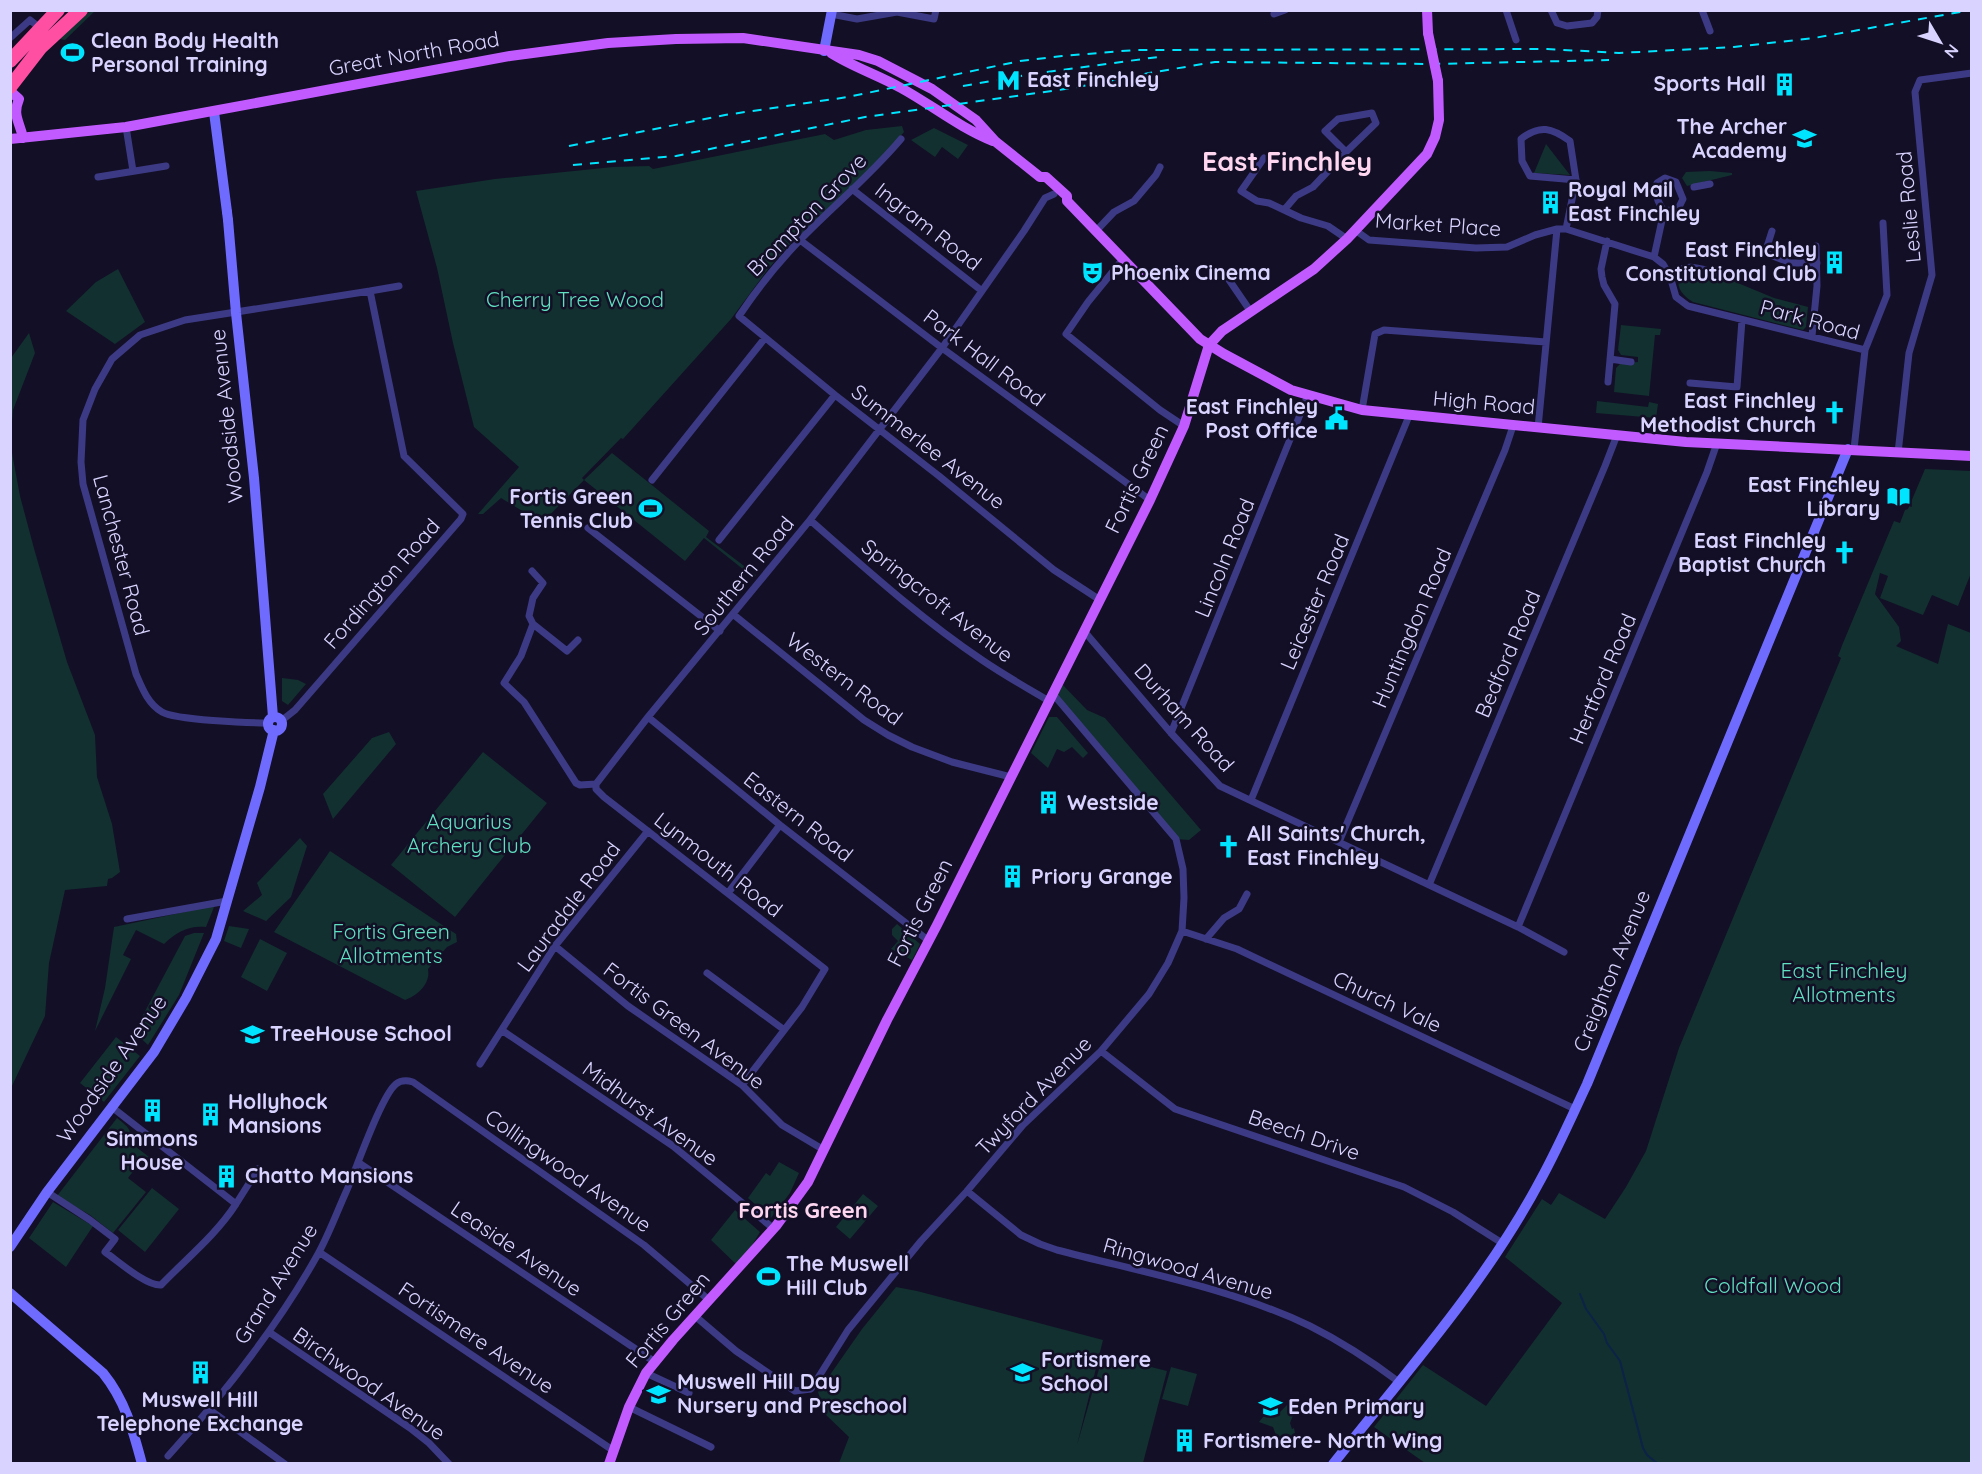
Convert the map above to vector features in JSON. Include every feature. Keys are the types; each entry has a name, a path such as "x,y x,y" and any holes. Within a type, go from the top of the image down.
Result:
{"highway":[{"path":"10,61 58,10"},
{"path":"10,89 41,47 81,10"}],"main road":[{"path":"1209,345 1222,331 1314,269 1347,239 1427,154 1436,137 1439,120 1438,81 1428,33 1427,10"},
{"name":"Great North Road","path":"10,140 126,127 510,56 597,44 676,39 743,38 859,55 878,61 932,89"},
{"name":"Great North Road","path":"826,51 855,68 903,89"},
{"path":"10,89 19,99 15,108 23,138"},
{"name":"High Road","path":"903,89 976,134 996,142"},
{"name":"High Road","path":"932,89 976,120 996,142 1040,177 1049,196 1067,201"},
{"name":"High Road","path":"1040,177 1046,177 1067,196 1067,201 1193,332 1209,345 1291,390 1362,410 1409,416 1717,443 1971,456"},
{"name":"Fortis Green","path":"609,1464 629,1407 646,1373 774,1229 808,1182 887,1020 1150,501 1184,426 1209,345"}],"street":[{"path":"826,51 832,12 858,19 897,12 934,19 936,10"},
{"path":"1274,14 1285,10"},
{"path":"1506,10 1516,40"},
{"path":"1551,10 1557,23 1566,26 1592,23 1597,17 1598,10"},
{"path":"1702,10 1710,31"},
{"path":"10,38 30,21 40,28"},
{"name":"Leslie Road","path":"1898,453 1909,352 1932,275 1915,92 1920,80 1971,73"},
{"name":"Woodside Avenue","path":"10,1247 47,1192 154,1052 186,998 216,939 223,922 260,787 274,723 254,478 227,212 214,112"},
{"path":"1284,210 1296,196 1312,187 1376,123 1372,112 1338,119 1326,131 1346,152"},
{"path":"126,127 133,171"},
{"path":"1566,229 1576,180 1570,141 1559,133 1542,128 1531,131 1521,139 1522,161 1530,176 1576,180"},
{"name":"Brompton Grove","path":"739,315 771,272 800,240 879,165 901,139"},
{"path":"1264,158 1241,190 1257,201 1269,203 1328,226 1347,239"},
{"path":"98,177 166,166"},
{"path":"1096,231 1114,212 1134,201 1160,167"},
{"path":"1664,211 1678,209 1683,199 1676,182 1665,178 1660,180 1655,189 1664,211 1654,257 1663,264 1670,276 1687,266 1716,273"},
{"path":"1694,187 1710,184"},
{"name":"Ingram Road","path":"852,189 982,291"},
{"name":"Southern Road","path":"596,784 810,520 942,348 1049,196"},
{"path":"1865,350 1887,295 1883,223"},
{"path":"1538,428 1557,229"},
{"name":"Market Place","path":"1355,230 1370,240 1476,248 1507,247 1535,235 1566,229 1654,257"},
{"path":"1772,231 1765,253 1791,263 1817,263"},
{"name":"Park Hall Road","path":"800,240 1150,501"},
{"path":"1607,241 1601,269 1604,285 1615,304 1608,382"},
{"path":"1812,336 1816,312 1816,246"},
{"path":"1123,259 1088,302 1066,334 1160,410 1184,426"},
{"path":"1225,274 1251,312"},
{"name":"Park Road","path":"1670,276 1672,287 1681,302 1688,306 1865,350 1851,449"},
{"path":"236,313 399,286"},
{"name":"Fordington Road","path":"274,723 295,710 462,519 461,510 404,456 369,291"},
{"name":"Lanchester Road","path":"236,313 185,320 140,335 112,359 95,388 83,420 81,462 83,484 136,674 152,704 164,713 189,718 274,723"},
{"name":"Summerlee Avenue","path":"739,315 1054,570 1100,600"},
{"path":"1690,383 1737,387 1742,320"},
{"path":"1362,410 1375,334 1384,330 1546,342"},
{"path":"652,480 765,338"},
{"path":"1610,359 1631,362"},
{"path":"719,540 835,395"},
{"name":"Lincoln Road","path":"1171,733 1308,395"},
{"name":"Leicester Road","path":"1251,800 1409,416"},
{"name":"Huntingdon Road","path":"1339,842 1513,426"},
{"name":"Bedford Road","path":"1429,885 1617,435"},
{"name":"Hertford Road","path":"1518,927 1717,443"},
{"name":"Creighton Avenue","path":"1333,1464 1462,1302 1541,1180 1575,1109 1851,449"},
{"name":"Springcroft Avenue","path":"810,520 942,631 982,660 1051,698"},
{"path":"588,528 720,631"},
{"path":"532,571 543,583 533,598 529,616 533,624 567,651 578,640"},
{"name":"Western Road","path":"734,615 864,720 888,735 912,747 943,758 1011,777"},
{"path":"533,624 521,656 504,684 524,702 576,783 596,784"},
{"name":"Durham Road","path":"1084,631 1171,733 1221,786 1518,927 1564,952"},
{"name":"Twyford Avenue","path":"695,1316 736,1351 795,1391 811,1389 848,1330 921,1242 1023,1125 1101,1052 1149,994 1168,963 1182,931 1183,868 1176,839 1051,698"},
{"name":"Eastern Road","path":"648,717 780,825 929,941"},
{"name":"Lynmouth Road","path":"596,784 599,792 825,969 802,1007 783,1029"},
{"path":"728,894 780,825"},
{"name":"Lauradale Road","path":"480,1064 555,946 648,831"},
{"path":"1206,939 1224,918 1239,909 1247,894"},
{"path":"127,919 227,901"},
{"name":"Church Vale","path":"1182,931 1237,949 1575,1109"},
{"name":"Fortis Green Avenue","path":"555,946 628,1006 742,1085 782,1125 824,1150"},
{"path":"707,973 783,1029 742,1085"},
{"name":"Midhurst Avenue","path":"503,1031 673,1146 774,1229"},
{"name":"Beech Drive","path":"1101,1052 1175,1109 1404,1187 1454,1212 1502,1243"},
{"name":"Grand Avenue","path":"168,1456 210,1410 269,1332 320,1252 385,1097 393,1085 400,1081"},
{"name":"Collingwood Avenue","path":"400,1081 413,1082 645,1245 709,1300"},
{"path":"113,1108 236,1204"},
{"name":"Leaside Avenue","path":"359,1163 655,1362"},
{"path":"47,1192 115,1239 105,1252 132,1272 156,1286 161,1286 217,1228 236,1204 258,1169"},
{"name":"Ringwood Avenue","path":"967,1191 1010,1227 1030,1240 1057,1250 1212,1290 1262,1306 1309,1325 1335,1339 1399,1382"},
{"name":"Fortismere Avenue","path":"320,1252 614,1451"},
{"path":"12,1298 104,1373 124,1404 142,1464"},
{"name":"Birchwood Avenue","path":"269,1332 410,1428 429,1443 449,1464"},
{"path":"646,1373 689,1393"},
{"path":"629,1407 711,1447"},
{"path":"210,1410 285,1464"}],"green space":[{"path":"90,11 95,11 65,40 60,39"},
{"name":"Cherry Tree Wood","path":"902,126 904,132 873,168 787,247 731,319 623,439 621,438 582,478 584,480 542,523 501,498 483,514 478,514 519,467 474,427 437,268 416,191 495,179 613,167 649,166 653,169 825,134 834,140 866,130"},
{"path":"934,128 968,145 958,159 942,147 935,157 911,140"},
{"path":"1546,144 1570,175 1534,173"},
{"path":"1686,172 1732,173 1732,175 1687,186 1682,178"},
{"path":"118,269 145,322 115,344 66,311 96,282"},
{"path":"1685,274 1709,280 1721,276 1774,298 1808,307 1806,327 1803,330 1693,302 1684,295 1678,283"},
{"path":"1621,325 1661,329 1660,335 1655,335 1649,396 1614,392 1616,368 1621,363 1638,362 1638,357 1621,355 1618,350"},
{"path":"29,333 35,353 13,410 11,433 11,358"},
{"path":"1597,401 1648,407 1649,402 1658,404 1656,418 1596,413"},
{"path":"10,442 20,496 35,552 67,662 95,735 97,777 112,824 120,872 108,879 107,886 65,890 49,963 45,1016 11,1088"},
{"name":"Fortis Green Tennis Club","path":"612,453 709,531 706,537 756,575 754,578 704,538 685,561 584,480"},
{"path":"1925,469 1971,471 1971,573 1958,606 1932,595 1923,615 1880,598 1888,576 1880,573 1875,594 1899,627 1901,641 1896,646 1938,664 1948,624 1971,633 1971,1463 1425,1463 1374,1427 1423,1365 1486,1406 1562,1303 1505,1257 1542,1199 1551,1205 1559,1193 1605,1219 1646,1151 1679,1048 1841,658 1838,656 1843,643 1894,521 1900,523"},
{"path":"282,678 298,680 306,684 288,705 282,701"},
{"path":"1059,681 1087,710 1105,718 1201,830 1189,840 1176,839 1053,694"},
{"path":"1049,717 1057,717 1088,753 1083,758 1072,747 1064,752 1057,749 1048,768 1031,753"},
{"path":"389,732 396,744 333,819 323,794 372,738"},
{"name":"Aquarius Archery Club","path":"483,752 547,803 455,917 391,865"},
{"path":"300,838 307,846 291,897 266,921 243,911 262,895 257,883"},
{"name":"Fortis Green Allotments","path":"330,851 456,934 457,942 447,947 428,969 425,984 410,998 405,1000 274,932"},
{"path":"214,907 206,927 183,930 164,944 136,930 123,955 131,959 95,1031 105,988 114,927"},
{"path":"897,924 920,944 912,960 891,949 898,941 892,935 892,929"},
{"path":"229,926 249,929 241,948 224,941"},
{"path":"204,933 179,995 148,1045 134,1032 185,936"},
{"path":"260,939 287,953 267,991 241,977"},
{"path":"116,1037 140,1056 104,1102 80,1083"},
{"path":"117,1118 128,1129 131,1143 149,1157 143,1159 128,1178 146,1192 113,1233 90,1215 57,1196"},
{"path":"779,1162 799,1173 790,1193 771,1218 748,1198 766,1173 770,1176"},
{"path":"152,1188 179,1209 145,1252 118,1230"},
{"path":"863,1194 878,1206 850,1239 836,1227"},
{"path":"53,1202 93,1226 66,1267 29,1238"},
{"path":"735,1210 760,1232 739,1267 711,1240"},
{"name":"Fortismere School","path":"896,1287 1103,1340 1077,1445 1103,1355 1167,1371 1143,1463 839,1463 849,1437 825,1414 818,1392 862,1329"},
{"path":"1171,1367 1197,1374 1188,1406 1162,1399"},
{"path":"1287,1405 1292,1405 1294,1413 1290,1423 1295,1433 1287,1447 1275,1445 1276,1435 1273,1427 1259,1422 1276,1409 1280,1412"}],"waterway":[{"path":"1580,1294 1586,1309 1620,1361 1643,1448 1647,1455 1658,1464"}],"railway":[{"path":"569,146 725,115 848,97 1020,61 1062,56 1135,50 1547,49 1619,53 1734,47 1814,38 1971,10"},
{"path":"963,86 1158,57"},
{"path":"573,165 676,156 865,117 1073,88 1215,62 1432,64 1609,60"}],"place":[{"name":"Clean Body Health Personal Training","path":"73,53"},
{"name":"East Finchley","path":"1009,80"},
{"name":"Sports Hall","path":"1784,84"},
{"name":"The Archer Academy","path":"1805,139"},
{"name":"Royal Mail East Finchley","path":"1550,202"},
{"name":"East Finchley Constitutional Club","path":"1835,262"},
{"name":"Phoenix Cinema","path":"1093,273"},
{"name":"East Finchley Methodist Church","path":"1834,413"},
{"name":"East Finchley Post Office","path":"1336,419"},
{"name":"East Finchley Library","path":"1898,497"},
{"name":"Fortis Green Tennis Club","path":"651,509"},
{"name":"East Finchley Baptist Church","path":"1844,553"},
{"name":"Westside","path":"1049,803"},
{"name":"All Saints' Church, East Finchley","path":"1229,846"},
{"name":"Priory Grange","path":"1013,877"},
{"name":"TreeHouse School","path":"252,1034"},
{"name":"Simmons House","path":"152,1111"},
{"name":"Hollyhock Mansions","path":"210,1114"},
{"name":"Chatto Mansions","path":"227,1176"},
{"name":"The Muswell Hill Club","path":"768,1276"},
{"name":"Muswell Hill Telephone Exchange","path":"200,1372"},
{"name":"Fortismere School","path":"1023,1372"},
{"name":"Muswell Hill Day Nursery and Preschool","path":"659,1394"},
{"name":"Eden Primary","path":"1270,1407"},
{"name":"Fortismere- North Wing","path":"1185,1441"}],"district":[{"name":"East Finchley","path":"1287,162"},
{"name":"Fortis Green","path":"803,1210"}],"park label":[{"name":"East Finchley Allotments","path":"1844,983"},
{"name":"Coldfall Wood","path":"1773,1286"}]}
